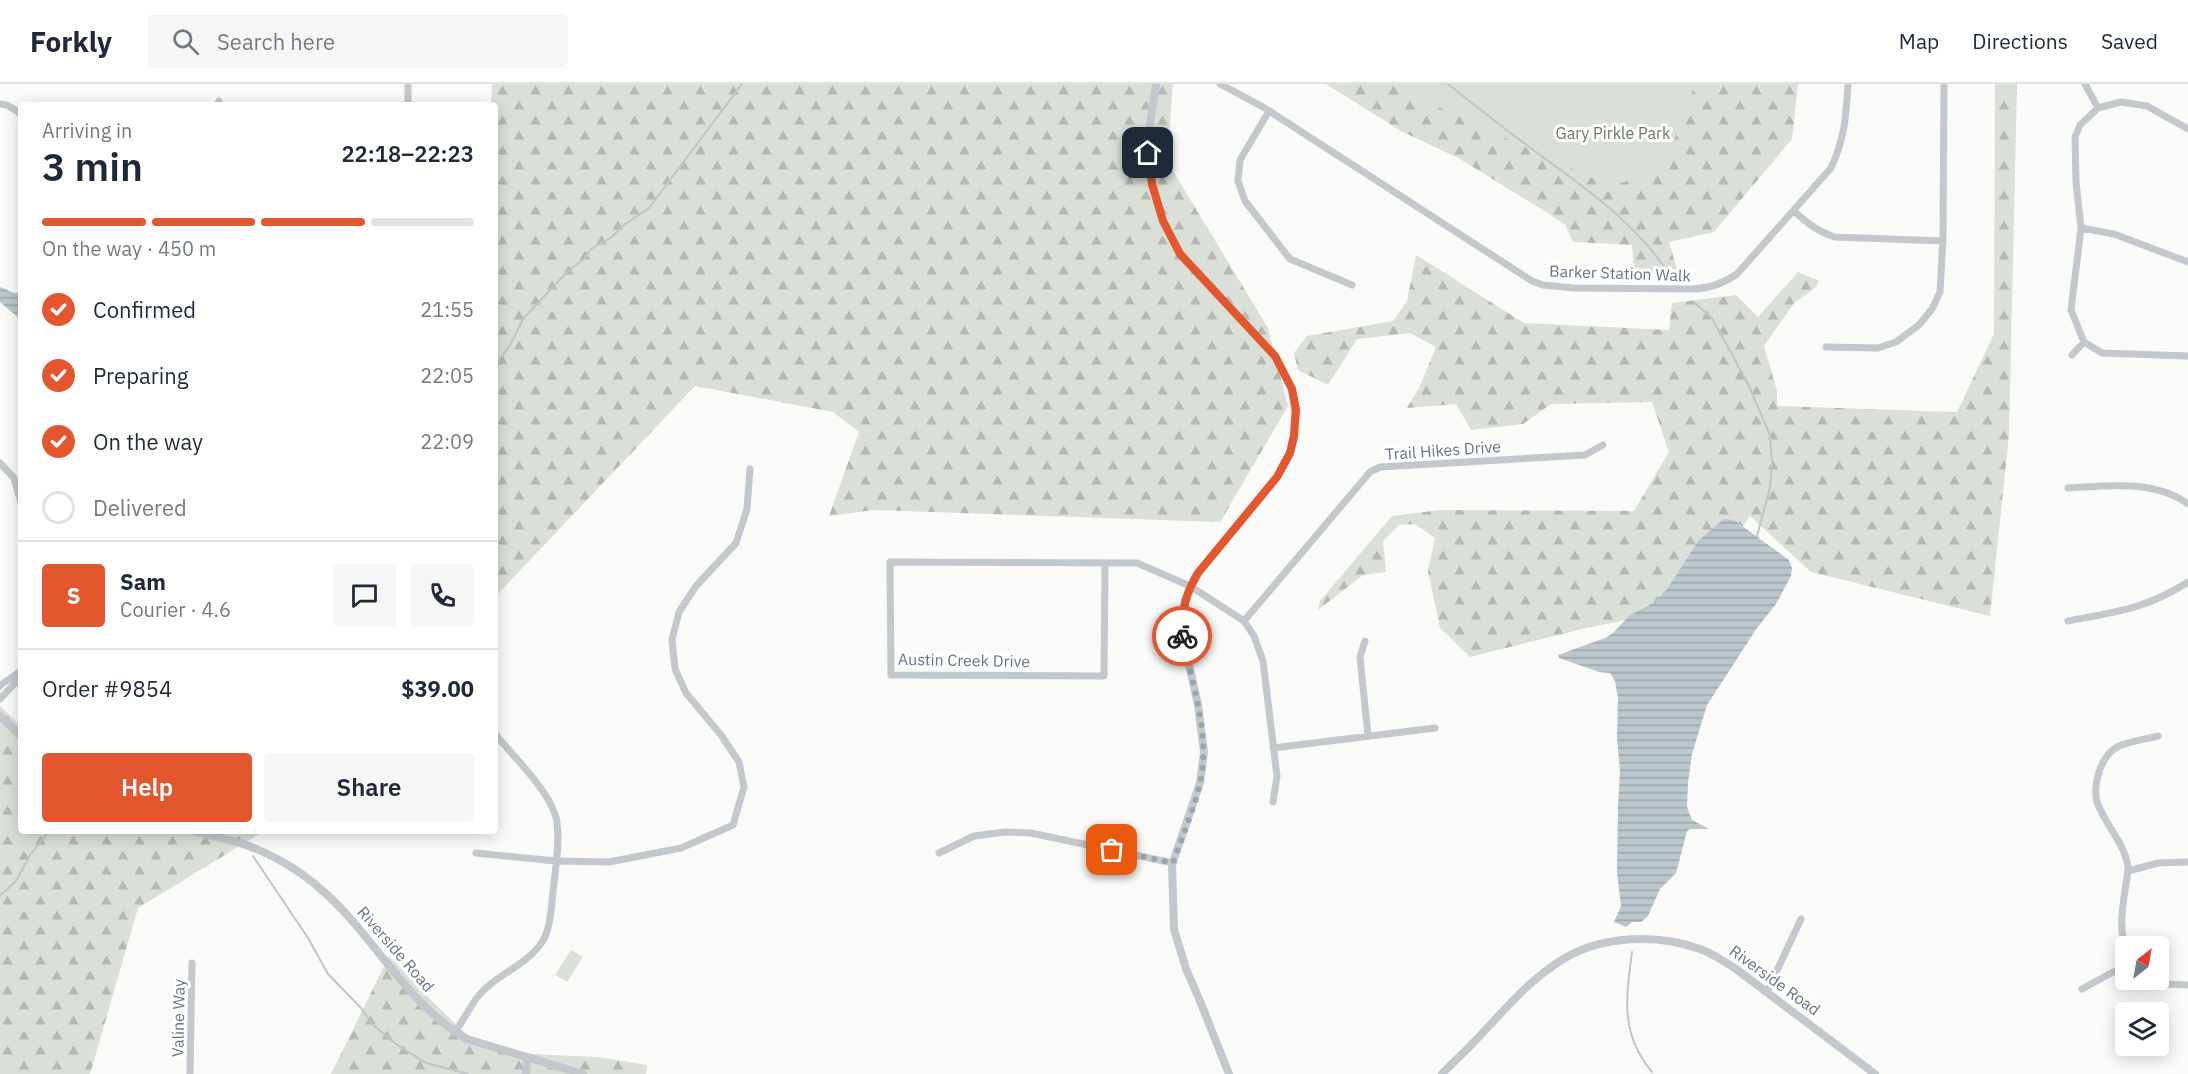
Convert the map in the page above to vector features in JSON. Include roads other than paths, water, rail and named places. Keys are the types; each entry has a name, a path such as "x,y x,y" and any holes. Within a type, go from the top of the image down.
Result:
{"street":[{"path":"408,84 408,102"},
{"path":"1156,84 1148,153 1152,184 1163,221 1180,254 1275,356 1292,389 1296,410 1290,453 1277,477 1198,573 1185,600 1182,633 1198,705 1204,752 1200,783 1173,863 1174,930 1186,969 1229,1074"},
{"name":"Barker Station Walk","path":"1220,84 1269,111 1532,281 1543,285 1574,288 1700,289 1721,283 1737,274 1831,168 1845,130 1848,84"},
{"path":"1826,347 1878,348 1896,342 1919,326 1932,309 1940,292 1943,241 1944,84"},
{"path":"2085,84 2098,108"},
{"path":"2188,129 2147,106 2121,102 2098,108 2080,125 2075,137 2076,182 2081,228 2071,310 2084,342 2102,354 2188,357"},
{"path":"0,104 7,105 18,112"},
{"path":"1269,111 1240,160 1238,181 1245,201 1290,259 1352,285"},
{"path":"1794,210 1809,224 1835,237 1943,241"},
{"path":"2081,228 2114,234 2188,262"},
{"path":"2072,355 2084,342"},
{"name":"Trail Hikes Drive","path":"1244,621 1370,472 1380,467 1585,455 1603,445"},
{"path":"0,463 14,478 18,492"},
{"path":"476,853 556,861 609,862 681,848 733,825 744,787 740,762 686,693 675,669 672,640 679,612 696,586 736,543 747,509 750,470"},
{"path":"2068,488 2139,486 2162,491 2188,504"},
{"name":"Austin Creek Drive","path":"1105,563 1104,676 891,675 890,562 1137,563 1190,586 1244,621"},
{"path":"2068,621 2135,608 2164,597 2188,582"},
{"path":"1244,621 1254,636 1263,661 1277,776 1273,802"},
{"path":"1365,641 1360,657 1368,736"},
{"path":"0,686 10,676 18,672"},
{"path":"0,699 16,682 18,675"},
{"path":"0,716 18,733"},
{"path":"1273,748 1434,728"},
{"path":"2121,936 2121,918 2128,871 2126,858 2116,836 2098,807 2095,792 2098,774 2106,759 2117,747 2158,736"},
{"path":"455,1032 480,994 493,982 521,964 542,943 549,926 556,861 557,822 548,798 498,738"},
{"path":"939,853 974,836 1005,832 1031,833 1173,863"},
{"name":"Riverside Road","path":"206,834 233,840 268,854 296,870 325,892 421,1003 455,1032 467,1039 583,1074"},
{"path":"2128,871 2158,863 2188,862"},
{"path":"1767,992 1801,919"},
{"name":"Riverside Road","path":"1442,1074 1538,977 1567,957 1598,945 1641,939 1687,945 1717,957 1875,1074"},
{"name":"Valine Way","path":"190,1074 192,963"},
{"path":"2082,989 2115,971"},
{"path":"2169,984 2188,985"},
{"path":"526,1074 527,1057"}],"waterway":[{"path":"498,362 510,345 523,319 567,272 584,259 591,249 612,237 621,227 649,208 742,84"},
{"path":"1448,84 1602,201 1637,234 1667,271"},
{"path":"1695,303 1712,318 1748,384 1770,435 1772,462 1770,488 1757,536"},
{"path":"0,896 16,881 30,855 47,834"},
{"path":"253,856 308,938 328,974 361,1008 372,1024 396,1044 426,1063 468,1074"},
{"path":"1632,952 1627,1000 1630,1029 1642,1058 1652,1072"}],"park label":[{"name":"Gary Pirkle Park","path":"1613,133"}]}
